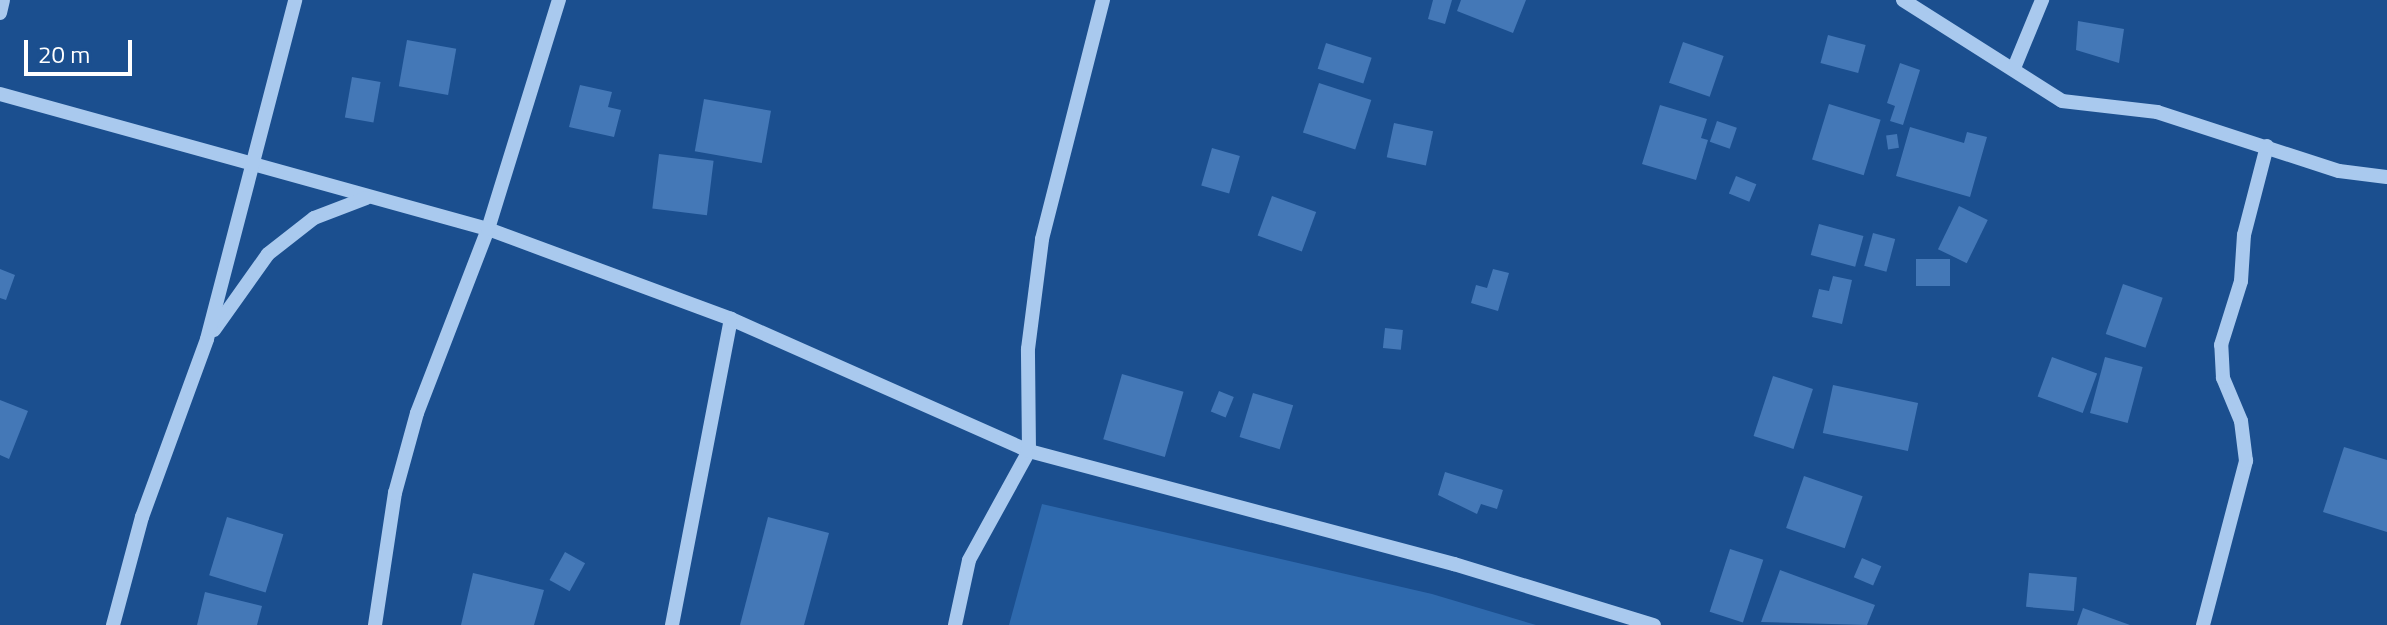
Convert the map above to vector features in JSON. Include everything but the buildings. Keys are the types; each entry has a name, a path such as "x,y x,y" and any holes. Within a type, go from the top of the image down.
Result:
{"street":[{"path":"0,13 3,0"},
{"path":"113,625 142,517 207,339 295,0"},
{"path":"375,625 395,493 417,413 488,229 559,0"},
{"path":"955,625 969,560 1029,451 1028,349 1042,239 1103,0"},
{"path":"1903,0 2062,101 2157,112 2339,171 2387,177"},
{"path":"2014,68 2042,0"},
{"path":"0,94 250,167 488,229 731,319 1029,451 1454,564 1654,625"},
{"path":"2203,625 2246,461 2241,421 2223,378 2221,345 2241,281 2244,235 2267,146"},
{"path":"207,339 268,254 314,218 366,197"},
{"path":"672,625 731,319"}],"shaded area":[{"path":"1042,504 1432,594 1536,625 1009,625"}]}
